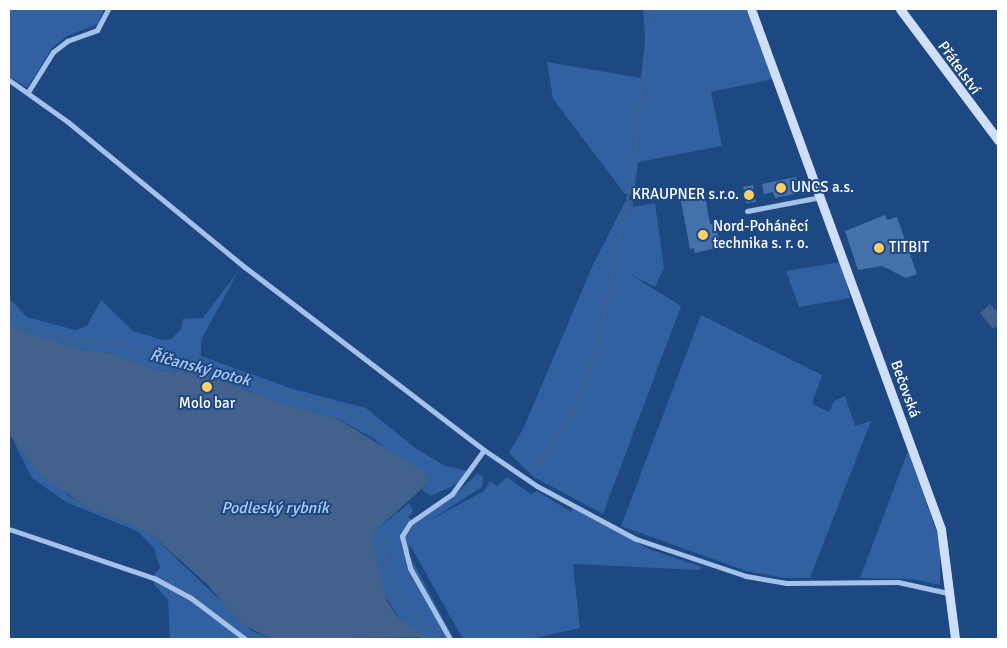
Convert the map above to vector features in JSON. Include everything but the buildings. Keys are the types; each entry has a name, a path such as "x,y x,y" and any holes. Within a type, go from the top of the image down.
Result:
{"street":[{"path":"28,92 53,52 66,41 97,30 108,9"},
{"name":"Bečovská","path":"750,9 822,197 941,529 946,551 948,593 954,639"},
{"name":"Přátelství","path":"900,9 998,140"},
{"path":"9,80 28,92 246,268 484,450 538,486 636,539 679,556 746,576 786,583 898,582 948,593"},
{"path":"747,210 822,197"},
{"path":"450,639 410,568 402,536 410,523 452,494 484,450"},
{"path":"9,529 154,578 190,598 245,639"}],"shaded area":[{"path":"9,9 104,9 98,24 67,36 52,48 27,88 9,76"},
{"path":"643,9 746,9 773,79 711,92 722,146 638,162 634,195 625,194 553,99 547,62 641,78 645,39"},
{"path":"633,199 633,207 655,203 664,268 655,287 628,273 681,306 603,514 534,477 509,453 523,429 593,265 625,202"},
{"path":"841,262 850,298 799,307 786,271"},
{"path":"239,270 201,340 201,356 293,389 366,408 415,448 445,466 469,471 461,482 431,496 422,490 427,484 373,438 336,418 281,403 202,374 157,370 113,353 80,349 9,326 9,298 27,317 75,330 87,326 101,300 133,331 163,340 171,339 181,329 183,319 203,318"},
{"path":"701,315 822,375 812,404 829,412 834,401 845,396 855,426 871,421 810,578 784,578 746,571 621,526"},
{"path":"14,442 70,497 152,535 252,631 271,639 170,639 168,600 154,584 154,574 160,568 154,548 137,531 66,502 32,478"},
{"path":"908,451 940,542 940,585 912,579 860,578"},
{"path":"478,473 483,477 482,487 429,521 484,491 490,481 497,486 507,477 531,494 537,491 571,512 572,507 649,549 702,567 699,570 573,564 580,628 531,639 463,639 410,545 408,553 454,639 412,639 424,637 400,619 382,591 372,539 375,531 409,503 413,511 408,517 414,522 454,496"}],"water":[{"path":"990,304 998,313 998,325 993,329 980,313"},
{"name":"Podleský rybník","path":"9,326 80,349 113,353 157,370 202,374 281,403 336,418 425,472 427,484 375,531 372,539 387,602 400,619 422,632 425,637 271,639 240,623 206,583 152,535 81,503 56,486 38,472 9,434"}],"waterway":[{"path":"533,469 571,419 598,347 633,172 650,9"},
{"name":"Říčanský potok","path":"9,321 78,341 112,342 157,357 212,368 291,395 337,406 386,432"},
{"name":"Říčanský potok","path":"386,534 383,543 387,569 399,598 441,639"},
{"path":"419,636 424,639"}],"place":[{"name":"UNCS a.s.","path":"781,188"},
{"name":"KRAUPNER s.r.o.","path":"749,195"},
{"name":"Nord-Poháněcí technika s. r. o.","path":"703,235"},
{"name":"TITBIT","path":"879,248"},
{"name":"Molo bar","path":"207,387"}]}
